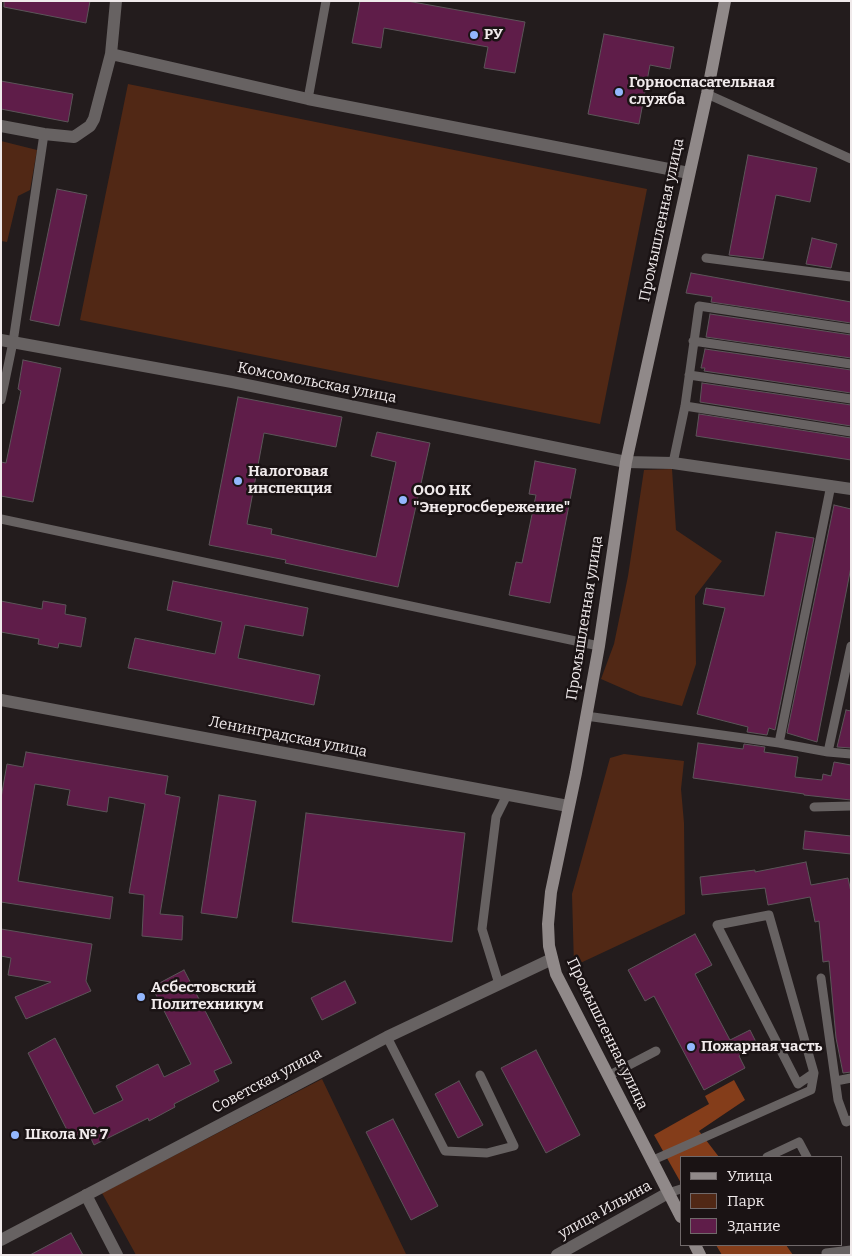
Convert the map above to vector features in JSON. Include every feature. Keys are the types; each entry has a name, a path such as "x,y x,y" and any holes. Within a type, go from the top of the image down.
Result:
{"main road":[{"name":"Промышленная улица","path":"680,1216 556,974 549,946 548,924 551,892 599,646 626,462 726,1"}],"street":[{"path":"1,126 44,134 74,137 90,126 94,120 111,54 116,1"},
{"path":"111,54 308,99 689,173"},
{"name":"Комсомольская улица","path":"7,341 232,382 626,462 673,463 851,488"},
{"name":"Ленинградская улица","path":"1,700 568,806"},
{"name":"Советская улица","path":"1,1240 387,1037 552,959"},
{"name":"улица Ильина","path":"557,1255 668,1193"},
{"path":"86,1195 117,1255"}],"lane":[{"path":"308,99 326,1"},
{"path":"707,94 851,159"},
{"path":"1,400 7,341 44,134"},
{"path":"706,258 851,277"},
{"path":"673,463 685,406 699,306 851,329"},
{"path":"694,341 851,364"},
{"path":"689,375 851,399"},
{"path":"685,406 851,432"},
{"path":"779,743 831,485"},
{"path":"1,519 599,646"},
{"path":"828,752 851,646"},
{"path":"586,716 851,754"},
{"path":"499,984 482,929 496,817 507,795"},
{"path":"814,807 851,806"},
{"path":"651,1161 811,1090 814,1073 769,915 717,925 798,1084 814,1073"},
{"path":"821,978 838,1100 846,1122 851,1120"},
{"path":"387,1037 445,1151 487,1153 514,1146 480,1076"},
{"path":"608,1076 656,1051"},
{"path":"836,1081 851,1078"},
{"path":"769,1156 799,1142 806,1156"},
{"path":"668,1193 680,1189"},
{"path":"825,1254 851,1250"}],"green space":[{"path":"128,84 647,189 600,424 80,320"},
{"path":"1,141 37,150 30,190 18,196 7,242 1,241"},
{"path":"672,469 676,530 722,561 695,596 696,664 682,706 640,696 601,679 614,644 628,576 644,470"},
{"path":"624,754 684,761 681,789 684,823 685,914 574,966 572,894 610,758"},
{"path":"322,1079 406,1254 136,1255 102,1193"}],"shaded area":[{"path":"734,1080 745,1100 699,1131 718,1156 680,1156 680,1181 654,1135 709,1104 705,1096"},
{"path":"717,1246 787,1246 793,1255 722,1255"}],"building":[{"path":"4,1 90,1 86,23 4,7"},
{"name":"РУ","path":"360,1 407,1 525,22 515,73 484,68 488,47 384,28 381,48 352,43"},
{"name":"Горноспасательная служба","path":"604,34 674,47 670,69 650,65 639,124 588,114"},
{"path":"1,81 73,94 68,122 1,109"},
{"path":"748,155 817,168 810,202 776,195 763,259 729,255"},
{"path":"57,189 87,195 59,326 30,320"},
{"path":"812,238 837,244 831,268 806,264"},
{"path":"691,273 851,302 851,323 711,302 712,297 686,293"},
{"path":"710,314 851,335 851,358 706,337"},
{"path":"705,349 851,370 851,393 704,371 705,368 701,368"},
{"path":"23,360 61,368 33,502 1,496 1,462 6,463 21,391 18,389"},
{"path":"702,383 851,405 851,426 700,402"},
{"path":"238,397 342,417 336,447 264,433 247,524 272,529 271,534 376,557 396,462 371,456 377,432 430,443 398,587 285,563 286,560 209,545"},
{"path":"699,414 851,438 851,460 696,436"},
{"path":"535,461 576,469 550,603 509,595 516,562 522,563 536,495 529,494"},
{"path":"834,505 851,509 851,567 817,742 787,733"},
{"path":"776,532 814,538 775,730 769,728 767,735 747,732 748,727 697,714 725,608 703,604 706,588 764,596"},
{"path":"173,581 308,608 303,636 245,625 238,658 320,675 314,705 128,668 135,638 215,654 222,622 167,610"},
{"path":"1,601 42,609 43,601 66,605 65,614 86,618 81,647 59,643 58,648 38,644 39,639 1,632"},
{"path":"846,710 851,711 851,748 837,747"},
{"path":"698,743 743,749 744,744 765,747 764,752 798,757 795,777 822,780 823,774 831,776 834,762 851,765 851,800 804,795 693,778"},
{"path":"26,752 168,776 165,794 180,797 160,914 183,916 182,940 142,936 144,895 129,893 145,804 109,797 107,812 67,805 70,790 35,784 18,881 113,897 110,919 1,902 1,798 7,764 23,767"},
{"path":"219,795 256,801 237,918 201,913"},
{"path":"306,813 465,833 452,942 292,922"},
{"path":"805,831 851,836 851,854 803,849"},
{"path":"806,862 811,885 848,878 851,892 851,1072 843,1073 836,1038 829,961 823,962 819,921 815,922 810,897 768,905 765,888 702,895 700,877 755,870 755,872"},
{"path":"1,929 92,944 86,981 91,991 26,1019 15,997 51,982 8,975 11,958 1,956"},
{"path":"695,934 712,965 695,974 730,1040 750,1030 758,1046 739,1056 745,1068 704,1090 654,996 645,1001 628,970"},
{"path":"184,970 232,1063 214,1071 219,1081 174,1104 175,1107 149,1121 148,1118 94,1145 87,1130 71,1138 28,1053 55,1038 94,1114 123,1100 116,1086 158,1064 164,1077 191,1064 152,987"},
{"path":"345,981 356,1003 322,1020 311,998"},
{"path":"536,1050 580,1135 546,1153 501,1068"},
{"path":"459,1081 483,1125 458,1138 435,1094"},
{"path":"393,1119 438,1206 411,1220 366,1132"},
{"path":"71,1233 83,1255 30,1255"}],"place":[{"name":"РУ","path":"474,35"},
{"name":"Горноспасательная служба","path":"619,92"},
{"name":"Налоговая инспекция","path":"238,481"},
{"name":"ООО НК \"Энергосбережение\"","path":"403,500"},
{"name":"Асбестовский Политехникум","path":"141,997"},
{"name":"Пожарная часть","path":"691,1047"},
{"name":"Школа № 7","path":"15,1135"}]}
